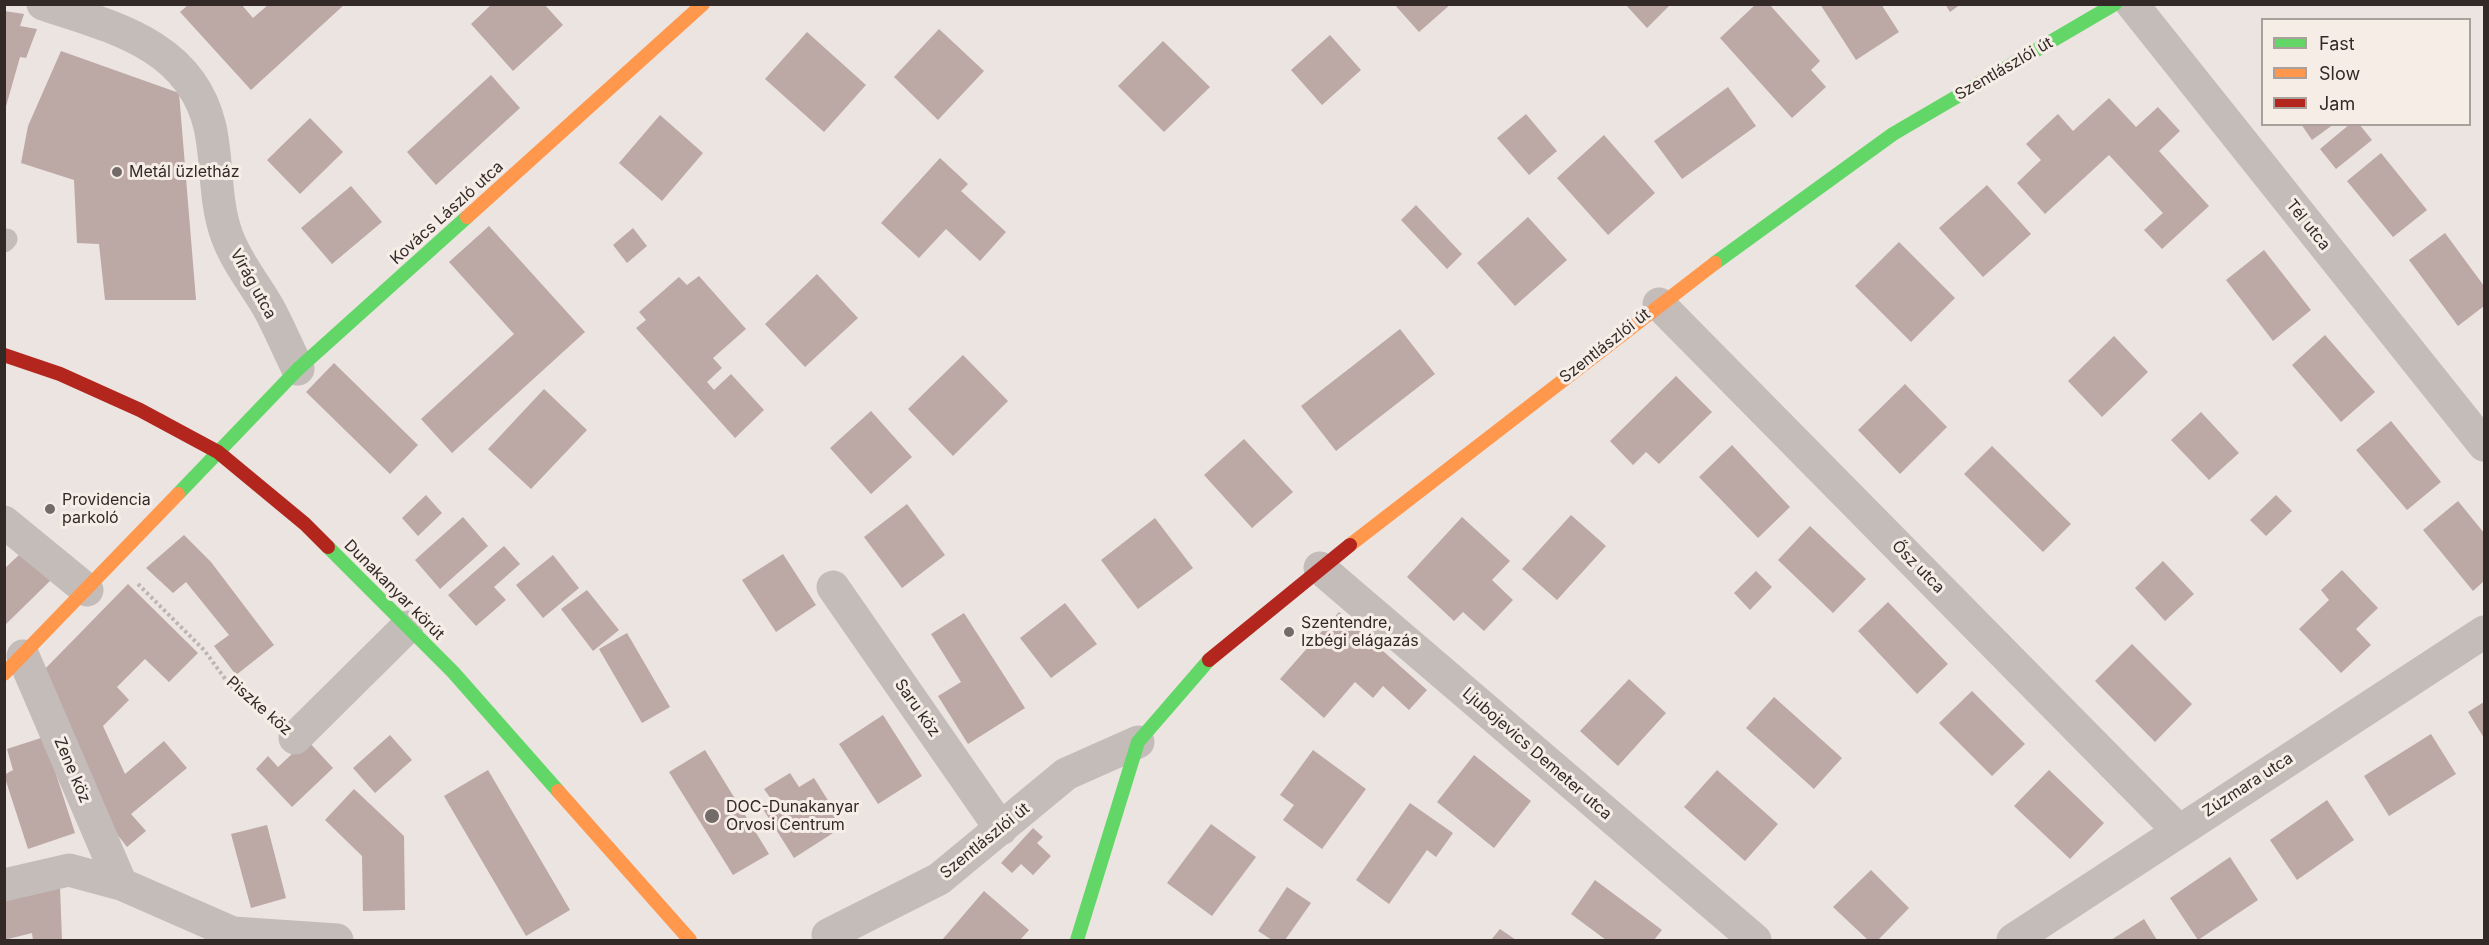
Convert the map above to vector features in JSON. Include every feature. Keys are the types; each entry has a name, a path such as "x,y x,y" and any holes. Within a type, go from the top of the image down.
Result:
{"main road":[{"name":"Kovács László utca","path":"14,665 298,369 703,4"},
{"name":"Szentlászlói út","path":"1077,940 1138,742 1202,666 1320,568 1659,304 1893,134 2115,4"},
{"name":"Dunakanyar körút","path":"4,355 60,374 140,410 219,452 304,524 453,672 690,940"}],"street":[{"name":"Virág utca","path":"43,4 124,30 164,55 193,84 210,127 216,182 226,234 245,275 267,307 298,369"},
{"name":"Tél utca","path":"2132,4 2484,445"},
{"name":"Ősz utca","path":"1659,304 2178,830"},
{"path":"4,522 87,590"},
{"name":"Ljubojevics Demeter utca","path":"1320,568 1755,940"},
{"name":"Saru köz","path":"834,587 1001,830"},
{"name":"Piszke köz","path":"296,738 407,627"},
{"name":"Zúzmara utca","path":"2013,940 2484,632"},
{"name":"Zene köz","path":"14,665 121,884"},
{"name":"Szentlászlói út","path":"828,935 939,879 1001,830 1065,774 1138,742"},
{"path":"4,885 69,870 121,884 229,937 337,940"}],"path":[{"name":"Piszke köz","path":"114,561 204,650 229,684 296,738"}],"building":[{"path":"189,4 241,4 253,18 269,4 345,4 251,90 180,12"},
{"path":"492,4 544,4 563,25 513,71 471,24"},
{"path":"1394,4 1451,4 1419,32"},
{"path":"1625,4 1671,4 1647,28"},
{"path":"1756,4 1769,4 1820,61 1811,70 1826,87 1792,118 1720,38"},
{"path":"1820,4 1881,4 1899,32 1856,60"},
{"path":"1945,4 1961,4 1950,12"},
{"path":"4,11 24,14 20,26 37,29 26,58 20,57 5,110"},
{"path":"939,29 984,71 938,120 894,77"},
{"path":"807,32 866,85 824,132 765,79"},
{"path":"1330,35 1361,70 1322,105 1291,70"},
{"path":"1163,41 1210,87 1164,132 1118,86"},
{"name":"Metál üzletház","path":"61,51 179,93 196,300 105,300 99,244 77,243 74,180 21,163 28,126"},
{"path":"491,75 520,108 436,185 407,152"},
{"path":"1728,87 1756,126 1682,179 1654,141"},
{"path":"2109,98 2136,127 2158,107 2180,131 2159,151 2209,206 2162,249 2144,230 2163,213 2109,155 2045,214 2017,183 2041,160 2026,144 2058,114 2073,131"},
{"path":"1526,114 1557,151 1529,175 1497,138"},
{"path":"660,115 703,153 662,201 619,163"},
{"path":"310,118 343,152 300,194 267,160"},
{"path":"2302,126 2331,126 2312,140"},
{"path":"2348,126 2361,126 2372,140 2336,169 2320,149"},
{"path":"1604,135 1655,193 1608,235 1557,178"},
{"path":"2381,153 2427,210 2393,237 2347,181"},
{"path":"940,158 968,184 961,191 1006,232 980,261 946,229 919,258 881,223"},
{"path":"1987,185 2031,234 1983,277 1939,228"},
{"path":"351,186 382,222 332,264 301,228"},
{"path":"1416,205 1462,254 1447,269 1401,220"},
{"path":"1528,217 1567,260 1515,306 1477,263"},
{"path":"489,226 585,332 452,453 421,419 514,334 449,262"},
{"path":"633,228 647,246 627,263 613,245"},
{"path":"2445,233 2484,286 2484,306 2458,326 2409,260"},
{"path":"1899,242 1955,298 1911,342 1855,286"},
{"path":"2264,250 2311,310 2273,341 2226,280"},
{"path":"817,274 858,318 805,367 765,324"},
{"path":"699,276 746,329 713,358 722,368 707,382 714,390 731,374 764,410 735,438 636,328 646,320 639,312 679,277 687,285"},
{"path":"1400,329 1435,374 1336,451 1301,406"},
{"path":"2325,335 2375,392 2341,422 2292,365"},
{"path":"2114,336 2148,372 2102,417 2068,381"},
{"path":"963,355 1008,401 953,456 908,409"},
{"path":"334,363 418,445 390,474 306,392"},
{"path":"1676,376 1712,412 1659,464 1646,452 1633,465 1610,441"},
{"path":"1905,384 1947,427 1900,474 1858,430"},
{"path":"544,389 587,430 531,489 488,449"},
{"path":"871,411 912,457 871,494 830,448"},
{"path":"2201,412 2239,453 2209,480 2171,440"},
{"path":"2391,421 2441,482 2407,510 2356,450"},
{"path":"1244,439 1293,492 1252,528 1204,475"},
{"path":"1732,445 1790,507 1758,538 1699,477"},
{"path":"1992,446 2071,524 2043,552 1964,474"},
{"path":"426,495 442,513 418,536 402,518"},
{"path":"2276,495 2292,511 2266,536 2250,520"},
{"path":"2458,501 2484,533 2484,581 2473,591 2423,530"},
{"path":"907,504 945,555 902,588 864,537"},
{"path":"1571,515 1606,546 1557,600 1522,569"},
{"path":"463,517 488,546 440,589 415,560"},
{"path":"1462,517 1510,561 1492,580 1513,600 1484,631 1463,612 1454,621 1407,577"},
{"path":"1155,518 1193,568 1138,609 1101,560"},
{"path":"1810,526 1866,579 1833,613 1778,560"},
{"path":"184,535 211,562 274,645 236,675 214,646 229,635 186,582 173,593 146,568"},
{"path":"504,546 520,564 494,587 506,600 476,626 448,595"},
{"path":"20,554 51,580 4,626 4,569"},
{"path":"783,554 816,605 776,632 742,580"},
{"path":"553,555 579,588 543,618 516,585"},
{"path":"2163,561 2194,594 2165,621 2135,588"},
{"path":"2342,570 2378,608 2356,629 2371,645 2341,673 2299,629 2329,600 2321,590"},
{"path":"1756,571 1772,587 1750,610 1734,593"},
{"path":"128,584 198,653 169,682 145,659 117,687 129,700 103,726 125,774 164,741 187,768 131,814 146,831 127,847 105,819 43,671"},
{"path":"587,590 619,630 593,651 561,609"},
{"path":"1888,602 1948,664 1917,694 1858,631"},
{"path":"1065,603 1097,644 1051,678 1020,638"},
{"path":"1339,612 1427,690 1409,710 1383,686 1373,698 1355,682 1324,718 1280,679"},
{"path":"964,613 1025,708 968,744 938,696 961,682 931,634"},
{"path":"627,633 670,707 642,723 599,649"},
{"path":"2132,644 2192,704 2155,742 2095,681"},
{"path":"1629,679 1666,713 1618,766 1580,731"},
{"path":"1972,691 2025,744 1992,776 1939,723"},
{"path":"1774,697 1842,758 1814,789 1746,728"},
{"path":"2484,702 2484,738 2468,712"},
{"path":"883,715 922,776 878,804 839,744"},
{"path":"2431,734 2456,774 2389,816 2364,776"},
{"path":"390,735 412,760 375,793 353,768"},
{"path":"44,737 75,833 28,849 4,775 13,770 7,749"},
{"path":"307,740 333,768 292,807 256,769 268,756 278,767"},
{"path":"705,750 769,854 733,875 669,772"},
{"path":"1313,750 1366,789 1322,849 1283,820 1294,805 1280,795"},
{"path":"1474,755 1531,801 1494,848 1437,802"},
{"path":"488,770 570,910 526,936 444,796"},
{"path":"1717,770 1778,824 1745,861 1684,807"},
{"path":"2049,770 2104,823 2070,859 2014,806"},
{"path":"790,773 799,787 814,778 844,826 794,858 763,809 774,803 764,789"},
{"path":"354,789 404,836 405,910 363,911 362,856 325,820"},
{"path":"2327,800 2354,840 2297,880 2270,840"},
{"path":"1410,803 1453,833 1436,857 1427,850 1389,904 1356,880"},
{"path":"1211,824 1256,857 1212,916 1167,883"},
{"path":"267,825 286,898 251,908 231,834"},
{"path":"1033,828 1043,837 1037,843 1051,856 1033,875 1021,864 1012,873 1001,863"},
{"path":"2230,857 2258,900 2198,940 2170,898"},
{"path":"1871,870 1909,908 1878,940 1868,940 1833,907"},
{"path":"1595,880 1662,930 1654,940 1606,940 1571,914"},
{"path":"60,887 62,940 33,940 32,933 4,940 4,901"},
{"path":"1287,887 1311,903 1285,940 1272,940 1258,931"},
{"path":"984,891 1029,930 1020,940 942,940"},
{"path":"2144,919 2157,940 2111,940"},
{"path":"1500,929 1516,940 1491,940"}],"traffic: fast":[{"path":"1715,263 1893,134 2115,4"},
{"path":"178,494 298,369 467,217"},
{"path":"328,547 453,672 558,791"},
{"path":"1077,940 1138,742 1209,660"}],"traffic: slow":[{"path":"467,217 703,4"},
{"path":"1350,545 1715,263"},
{"path":"4,674 178,494"},
{"path":"558,791 690,940"}],"traffic: jam":[{"path":"4,355 60,374 140,410 218,452 305,524 328,547"},
{"path":"1209,660 1350,545"}],"place":[{"name":"Metál üzletház","path":"117,172"},
{"name":"Providencia parkoló","path":"50,509"},
{"name":"Szentendre, Izbégi elágazás","path":"1289,632"},
{"name":"DOC-Dunakanyar Orvosi Centrum","path":"712,816"}]}
